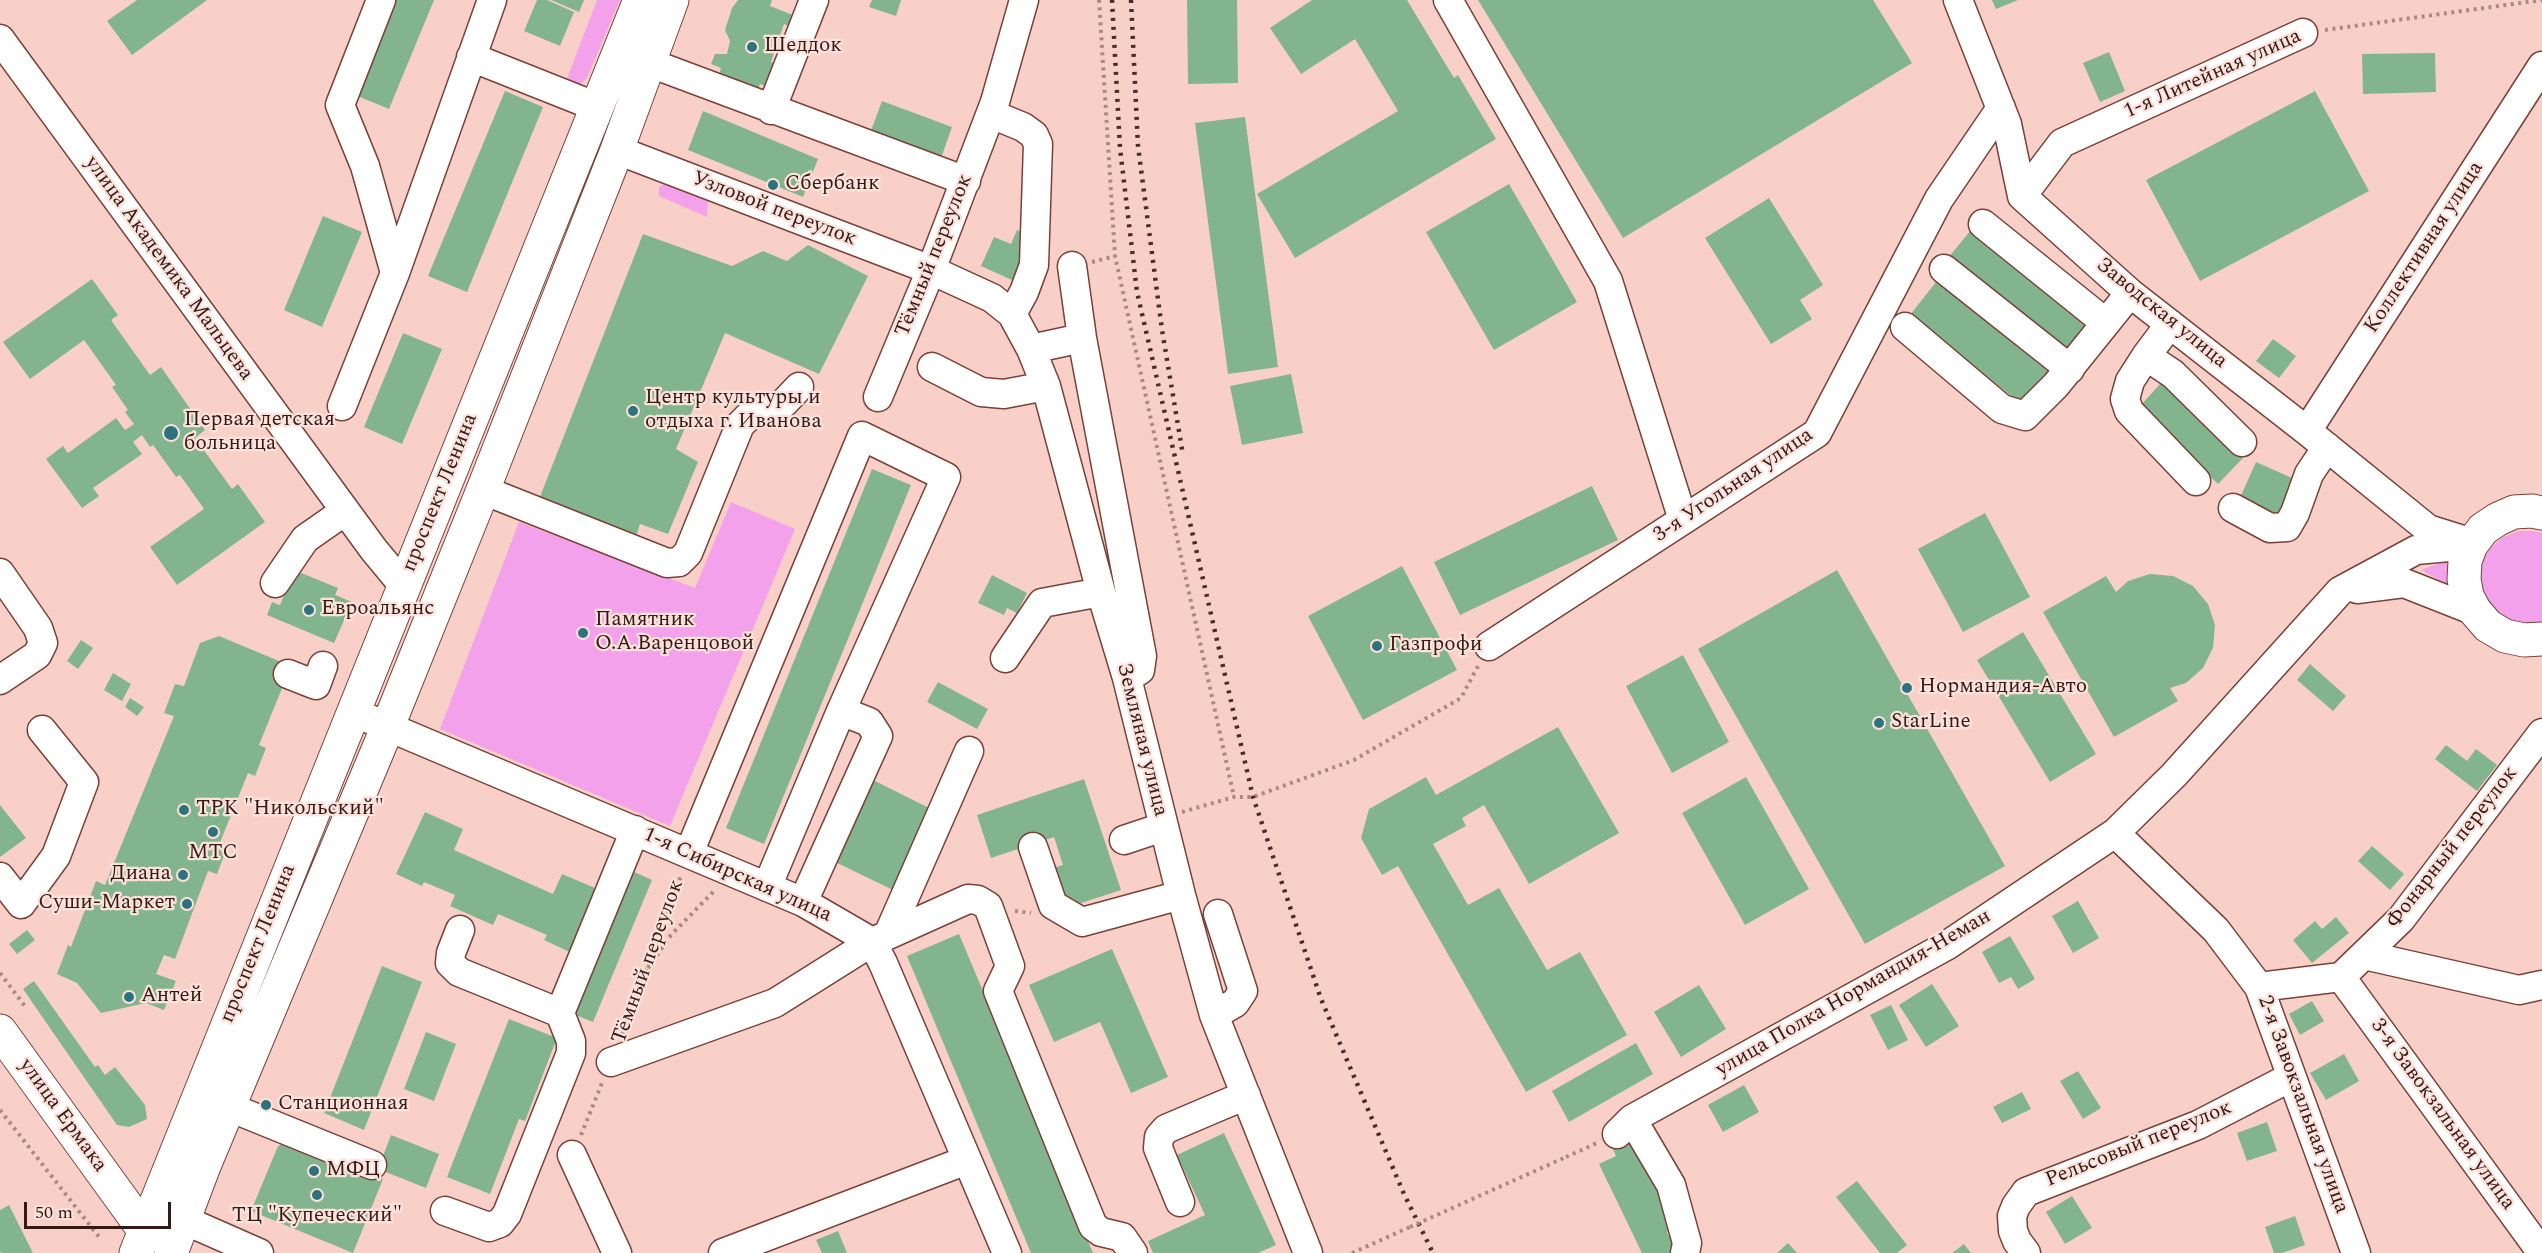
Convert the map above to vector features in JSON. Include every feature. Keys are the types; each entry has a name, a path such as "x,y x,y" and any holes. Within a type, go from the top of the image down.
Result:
{"main road":[{"name":"проспект Ленина","path":"148,1245 403,585 640,0"},
{"name":"проспект Ленина","path":"171,1253 483,490 617,150 672,0"},
{"path":"2539,510 2514,512 2483,529 2472,544 2465,561 2464,579 2467,596 2475,611 2488,626 2505,636 2524,640 2542,639"},
{"path":"403,585 436,604"},
{"name":"улица Ермака","path":"0,1031 148,1245"}],"street":[{"path":"381,0 339,105 365,166 395,273"},
{"path":"342,406 395,273 492,0"},
{"path":"771,110 814,0"},
{"name":"Тёмный переулок","path":"878,397 931,270 991,114 1024,0"},
{"path":"1448,0 1608,281 1683,520"},
{"path":"1958,0 2001,108 2022,196"},
{"name":"1-я Литейная улица","path":"2022,196 2062,143 2303,33"},
{"name":"улица Академика Мальцева","path":"5,56 345,511 403,585"},
{"path":"471,57 597,107"},
{"path":"650,63 966,181"},
{"name":"Коллективная улица","path":"2233,508 2270,528 2287,527 2295,513 2309,474 2317,439 2542,66"},
{"name":"3-я Угольная улица","path":"1489,646 1817,433 1939,199 2001,108"},
{"path":"991,114 1023,126 1034,135 1038,144 1034,265 1024,292 1012,314"},
{"name":"Узловой переулок","path":"617,150 931,270"},
{"name":"Заводская улица","path":"2022,196 2130,293 2428,529 2472,544"},
{"path":"1983,224 2106,323"},
{"path":"1072,266 1082,338 1142,656 1140,670 1127,678"},
{"path":"1944,269 2070,369"},
{"name":"Земляная улица","path":"931,270 992,298 1012,314 1031,349 1046,386 1101,592 1169,821 1181,895 1214,1015 1308,1253"},
{"path":"1905,327 2002,409 2025,416 2070,369 2130,293"},
{"path":"2170,324 2130,381 2125,399 2129,411 2196,481"},
{"path":"1031,349 1082,338"},
{"path":"2146,356 2173,374 2242,442"},
{"path":"932,367 981,392 1004,394 1046,386"},
{"path":"483,490 667,563 679,562 688,553 740,425 753,412 778,409 799,387"},
{"name":"Тёмный переулок","path":"689,853 862,436 946,477 842,711"},
{"path":"275,583 305,539 345,511"},
{"name":"улица Полка Нормандия-Неман","path":"1624,1127 1946,946 2115,833 2174,775 2340,591 2416,550 2472,544"},
{"path":"0,573 38,628 43,643 37,655 0,680"},
{"path":"2340,591 2404,583 2475,611"},
{"path":"1005,658 1042,603 1101,592"},
{"path":"288,674 315,685 323,666"},
{"path":"767,887 842,711 869,722 878,736 803,902"},
{"name":"1-я Сибирская улица","path":"353,712 803,902 880,939"},
{"path":"0,877 21,904 56,856 84,782 42,730"},
{"name":"Фонарный переулок","path":"2341,977 2401,919 2542,734"},
{"path":"969,751 880,939 883,963 1007,1253"},
{"path":"1124,840 1169,821"},
{"path":"445,1211 489,1227 500,1223 507,1214 571,1053 571,1041 560,1013 635,830"},
{"name":"2-я Завокзальная улица","path":"2115,833 2216,930 2259,987 2356,1253"},
{"path":"1033,847 1053,904 1082,922 1181,895"},
{"path":"611,1062 775,1003 880,939 968,899 978,900 988,906 1010,966 998,991 1093,1226 1101,1232 1122,1237 1133,1253"},
{"path":"1214,1015 1235,1003 1243,991 1218,914"},
{"path":"460,930 451,953 450,963 459,972 560,1013"},
{"path":"2364,955 2519,990 2542,985"},
{"path":"2259,987 2341,977"},
{"name":"3-я Завокзальная улица","path":"2341,977 2542,1253"},
{"name":"Рельсовый переулок","path":"2026,1253 2013,1231 2012,1216 2020,1198 2026,1192 2198,1125 2291,1077"},
{"path":"1180,1202 1158,1148 1159,1137 1166,1129 1246,1095"},
{"path":"229,1107 372,1165"},
{"path":"1624,1127 1671,1185 1687,1243 1685,1253"},
{"path":"572,1155 617,1253"},
{"path":"723,1253 967,1160"},
{"path":"184,1220 244,1250"}],"path":[{"path":"1099,0 1115,256 1234,797"},
{"name":"1-я Литейная улица","path":"2303,33 2542,0"},
{"path":"1169,821 1234,797 1253,797 1354,760 1461,698 1489,646"},
{"name":"Тёмный переулок","path":"572,1155 611,1062 689,853"},
{"path":"645,974 671,935 713,894"},
{"path":"0,973 27,1009"},
{"path":"0,1110 99,1237"},
{"path":"1352,1253 1624,1127"}],"shaded area":[{"path":"597,0 620,0 587,78 578,86 565,84"},
{"path":"665,184 708,199 707,217 659,196 659,187"},
{"path":"731,502 795,529 670,826 440,729 519,522 695,588"},
{"path":"2518,531 2542,533 2542,621 2540,622 2525,624 2498,613 2488,602 2482,589 2480,574 2484,559 2491,547 2503,537"},
{"path":"2449,560 2449,585 2421,570"}],"building":[{"path":"137,0 207,0 132,55 107,21"},
{"path":"389,0 434,0 389,109 350,93"},
{"path":"537,0 547,0 574,12 560,46 524,31"},
{"path":"551,0 584,0 579,12"},
{"name":"Шеддок","path":"738,0 772,0 770,6 803,19 800,30 784,24 771,62 784,67 765,86 760,84 754,100 716,85 721,68 711,64 715,54 727,54 730,41 725,30 732,8"},
{"path":"872,0 901,0 896,16 869,7"},
{"path":"1187,0 1237,0 1238,83 1188,84"},
{"path":"1312,0 1407,0 1454,78 1458,75 1496,139 1295,258 1257,194 1398,111 1355,39 1301,74 1270,28"},
{"path":"1478,0 1873,0 1912,63 1623,238"},
{"path":"1992,0 2018,0 1996,9"},
{"path":"2109,52 2125,91 2100,102 2083,63"},
{"path":"2435,53 2436,92 2363,94 2362,54"},
{"path":"505,91 543,107 467,292 428,276"},
{"path":"2315,91 2369,191 2200,281 2146,180"},
{"path":"882,101 952,127 940,161 869,136"},
{"path":"703,111 818,159 803,197 688,150"},
{"path":"1245,117 1278,367 1228,374 1195,123"},
{"path":"1509,184 1577,302 1494,350 1426,232"},
{"path":"1769,198 1823,285 1800,300 1812,319 1771,344 1705,238"},
{"path":"323,216 362,232 322,327 284,310"},
{"path":"1017,230 1034,238 1027,287 981,266 994,237 1011,244"},
{"path":"1971,230 2088,326 2066,354 1948,258"},
{"name":"Центр культуры и отдыха г. Иванова","path":"643,234 732,266 763,251 787,261 808,245 868,276 819,374 725,333 676,449 698,462 668,534 640,524 634,543 536,507"},
{"name":"Первая детская больница","path":"92,279 118,315 111,320 150,375 161,367 205,430 195,438 232,489 238,484 265,522 177,585 150,547 204,509 180,475 176,477 153,445 150,447 142,435 133,442 142,454 93,488 99,496 82,508 46,459 63,446 68,453 116,418 125,430 134,424 125,412 128,410 112,387 116,385 84,340 30,379 3,342"},
{"path":"1936,282 2051,374 2024,406 1910,315"},
{"path":"403,333 442,349 402,444 364,427"},
{"path":"2273,339 2296,356 2279,378 2256,361"},
{"path":"1291,374 1303,433 1242,445 1230,386"},
{"path":"2163,381 2243,458 2218,484 2138,408"},
{"path":"2256,462 2301,482 2283,520 2239,500"},
{"path":"872,469 911,485 764,844 726,828"},
{"path":"1592,486 1618,540 1460,615 1434,562"},
{"path":"1985,513 2030,597 1963,632 1918,549"},
{"path":"1402,566 1457,670 1363,720 1308,616"},
{"name":"Евроальянс","path":"294,570 338,588 335,595 352,602 334,643 267,615 272,602 280,605"},
{"path":"1837,570 2005,866 1865,944 1698,649"},
{"path":"2150,574 2173,576 2193,586 2208,604 2215,625 2213,648 2203,668 2186,683 2170,688 2178,701 2114,737 2043,612 2106,576 2116,592 2128,581"},
{"path":"992,575 1027,593 1017,613 1007,608 1004,615 978,603"},
{"path":"2023,632 2096,754 2050,782 1977,660"},
{"name":"ТРК \"Никольский\"","path":"219,636 291,666 259,745 266,748 255,776 248,773 219,845 227,848 217,874 208,871 175,959 164,955 156,974 176,981 164,1010 146,1003 101,1013 77,983 57,974 68,945 71,947 96,881 105,885 174,716 164,713 175,684 184,686 200,643"},
{"path":"81,640 93,648 78,669 67,661"},
{"path":"1683,655 1729,742 1672,773 1626,686"},
{"path":"2310,664 2346,696 2333,711 2297,680"},
{"path":"113,673 131,684 122,701 104,690"},
{"path":"938,682 988,709 977,729 927,702"},
{"path":"130,698 144,707 137,716 125,707"},
{"path":"1558,727 1619,833 1529,884 1484,805 1462,818 1466,826 1433,844 1468,905 1499,888 1547,970 1580,952 1627,1035 1526,1092 1398,866 1382,875 1361,838 1369,809 1426,777 1436,795"},
{"path":"2446,745 2467,761 2476,749 2497,765 2477,791 2435,759"},
{"path":"1746,777 1809,889 1745,925 1682,813"},
{"path":"869,778 935,811 895,891 829,859"},
{"path":"1084,779 1121,890 1066,908 1053,868 1063,865 1054,837 991,858 977,815"},
{"path":"0,805 26,838 0,857"},
{"path":"425,812 463,829 454,850 553,894 562,874 602,891 574,954 544,940 547,935 498,914 493,925 450,906 455,895 424,882 422,886 396,874"},
{"path":"2372,846 2404,874 2390,890 2358,861"},
{"path":"632,871 652,880 593,1022 573,1014"},
{"path":"2078,901 2099,938 2073,953 2052,916"},
{"path":"2336,917 2349,933 2312,963 2293,940 2315,921 2322,929"},
{"path":"27,930 35,940 17,954 9,944"},
{"path":"959,934 1093,1253 1031,1253 907,956"},
{"path":"2010,936 2035,979 2018,989 2011,977 1999,983 1982,952"},
{"path":"1112,949 1168,1077 1131,1093 1100,1022 1054,1042 1029,985"},
{"path":"382,966 422,982 364,1130 324,1113"},
{"path":"34,981 95,1067 98,1065 105,1075 115,1067 145,1105 147,1119 129,1127 117,1125 23,989"},
{"path":"1932,984 1959,1026 1926,1047 1899,1005"},
{"path":"1699,985 1726,1029 1681,1057 1654,1012"},
{"path":"2312,1001 2324,1021 2300,1035 2289,1014"},
{"path":"1891,1005 1908,1040 1888,1050 1870,1015"},
{"path":"509,1019 557,1038 525,1121 519,1119 490,1194 447,1177"},
{"path":"426,1032 456,1044 434,1101 404,1089"},
{"path":"1636,1043 1653,1074 1569,1122 1552,1091"},
{"path":"2344,1054 2359,1081 2326,1100 2310,1073"},
{"path":"2078,1071 2101,1108 2083,1119 2060,1081"},
{"path":"1744,1085 1759,1112 1723,1132 1708,1105"},
{"path":"2022,1092 2031,1109 2002,1123 1993,1107"},
{"path":"2267,1122 2277,1151 2247,1161 2237,1133"},
{"path":"1224,1133 1276,1245 1258,1253 1153,1253 1148,1241 1205,1215 1177,1155"},
{"path":"391,1135 439,1154 426,1188 378,1169"},
{"path":"1630,1136 1675,1229 1667,1232 1677,1253 1642,1253 1599,1164 1616,1156 1611,1145"},
{"name":"ТЦ \"Купеческий\"","path":"290,1141 383,1179 353,1253 251,1211 278,1146"},
{"path":"1857,1181 1907,1245 1897,1253 1880,1253 1836,1197"},
{"path":"2072,1196 2092,1228 2065,1244 2046,1212"},
{"path":"9,1205 33,1253 1,1253 0,1251 0,1210"},
{"path":"2295,1216 2305,1245 2282,1253 2274,1253 2265,1227"},
{"path":"838,1231 847,1253 822,1253 816,1240"},
{"path":"1788,1243 1797,1253 1777,1253"},
{"path":"1964,1244 1971,1253 1952,1253"}],"railway":[{"path":"1112,0 1120,148 1137,292 1253,797 1321,999 1404,1194 1433,1253"},
{"path":"1131,0 1138,146 1162,330 1183,455"}],"place":[{"name":"Шеддок","path":"752,47"},
{"name":"Сбербанк","path":"773,185"},
{"name":"Центр культуры и отдыха г. Иванова","path":"633,411"},
{"name":"Первая детская больница","path":"171,433"},
{"name":"Евроальянс","path":"309,610"},
{"name":"Памятник О.А.Варенцовой","path":"583,633"},
{"name":"Газпрофи","path":"1377,646"},
{"name":"Нормандия-Авто","path":"1907,688"},
{"name":"StarLine","path":"1879,723"},
{"name":"ТРК \"Никольский\"","path":"184,810"},
{"name":"МТС","path":"213,832"},
{"name":"Диана","path":"183,875"},
{"name":"Суши-Маркет","path":"187,904"},
{"name":"Антей","path":"129,997"},
{"name":"Станционная","path":"266,1105"},
{"name":"МФЦ","path":"314,1171"},
{"name":"ТЦ \"Купеческий\"","path":"317,1195"}]}
